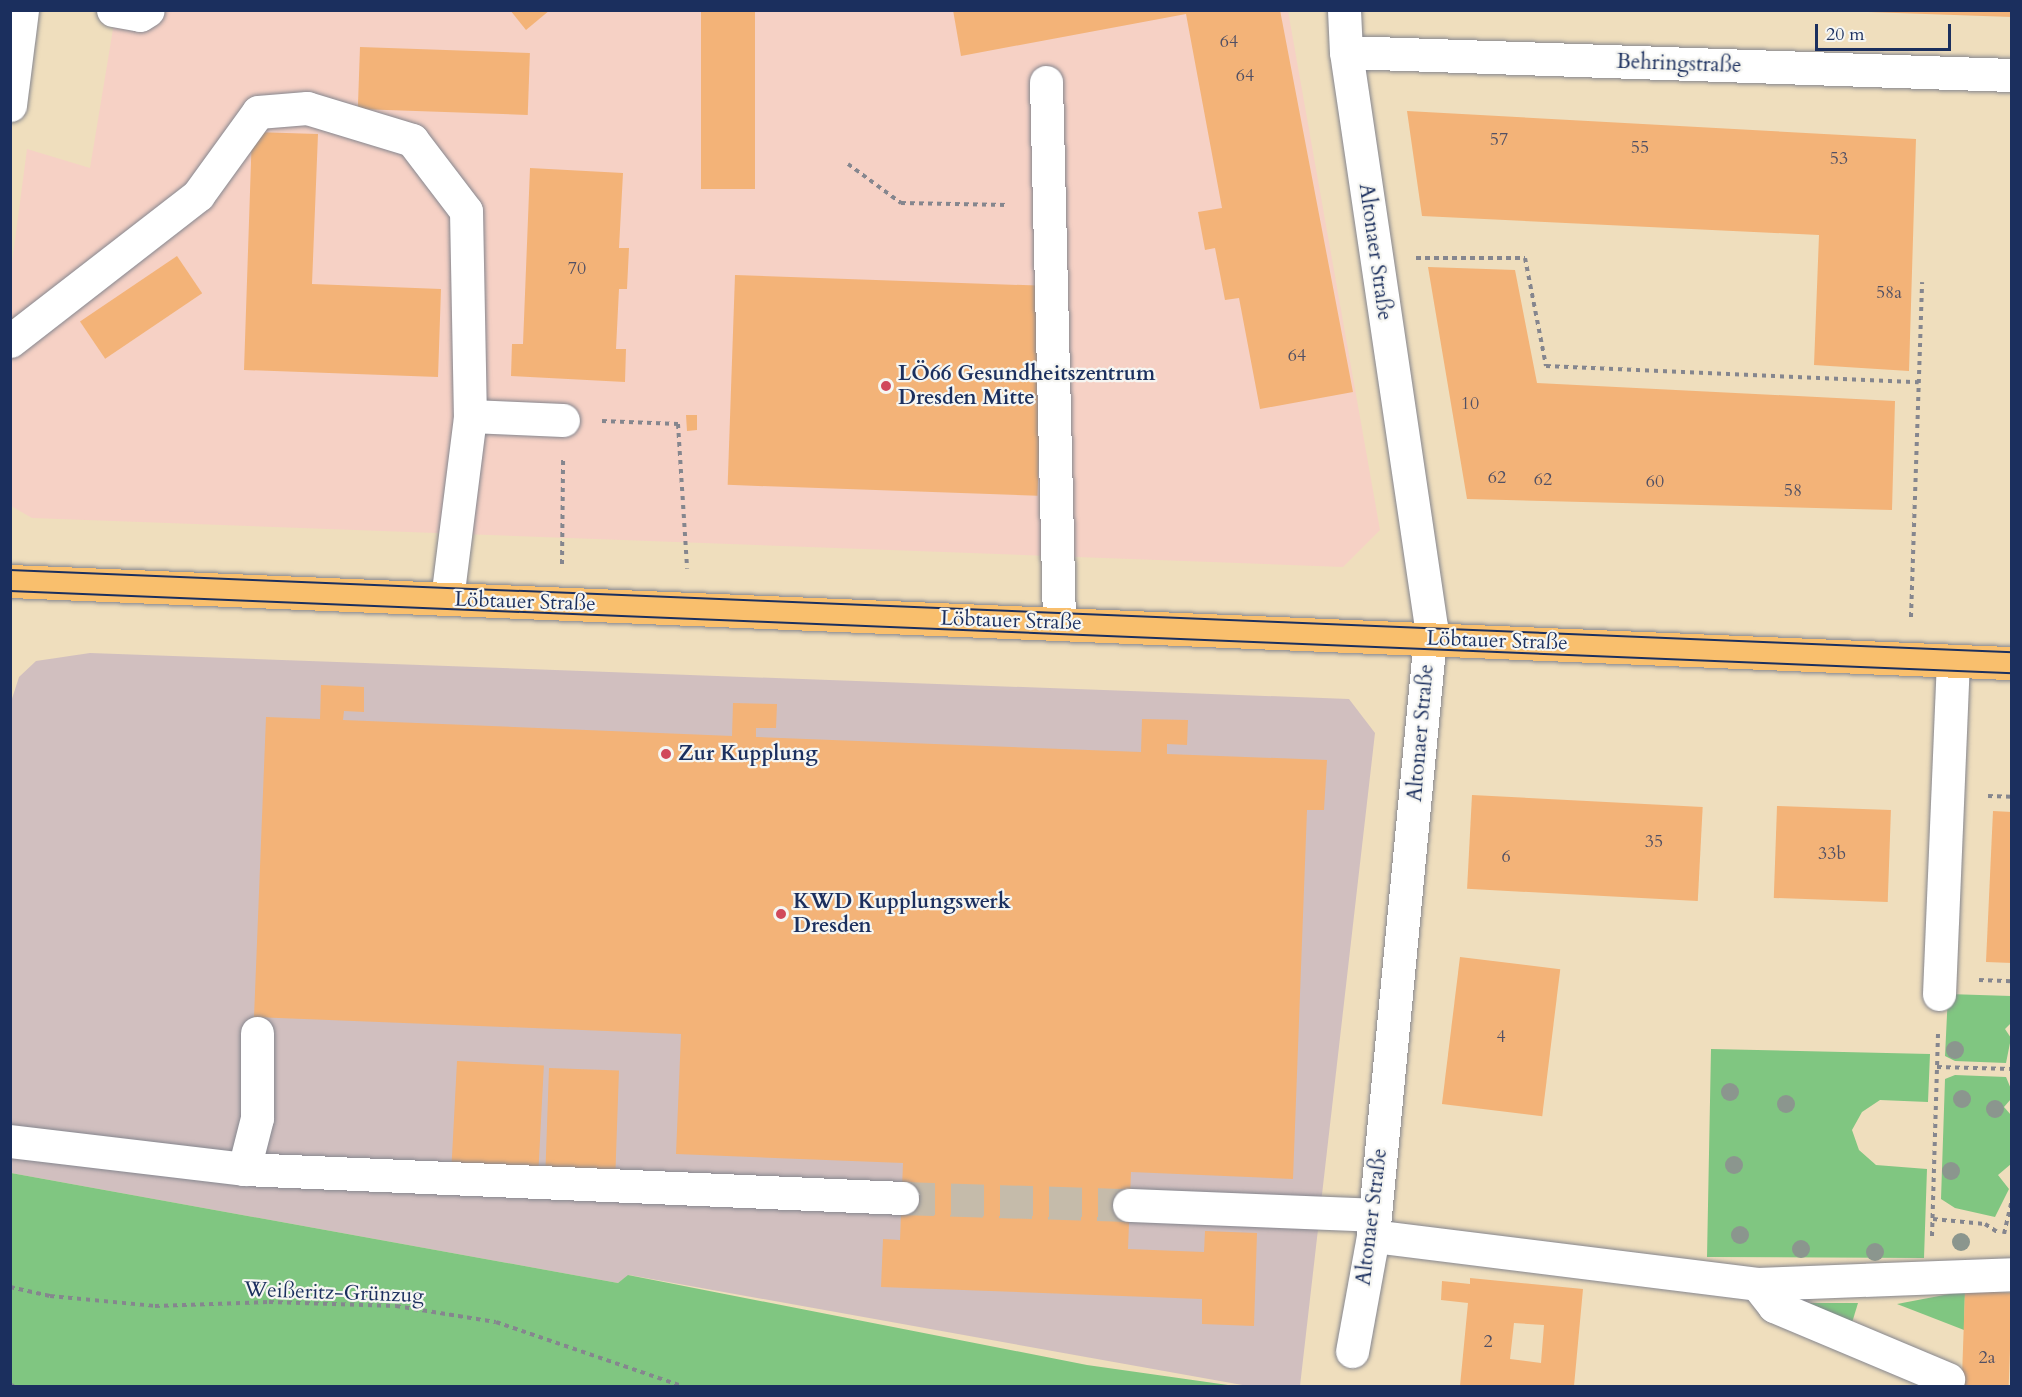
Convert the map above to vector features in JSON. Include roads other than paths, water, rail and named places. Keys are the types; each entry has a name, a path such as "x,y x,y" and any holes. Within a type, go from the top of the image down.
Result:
{"main road":[{"name":"Löbtauer Straße","path":"10,581 2012,663"}],"street":[{"path":"10,105 22,10"},
{"path":"113,10 140,15 148,10"},
{"name":"Altonaer Straße","path":"1344,10 1346,52 1430,638 1374,1226 1352,1350"},
{"name":"Behringstraße","path":"1346,52 2012,75"},
{"path":"1046,82 1059,623"},
{"path":"10,341 198,195 258,112 307,108 412,140 466,211 470,416 447,599"},
{"path":"470,416 563,420"},
{"path":"1939,994 1953,661"},
{"path":"244,1169 257,1118 257,1033"},
{"path":"10,1141 244,1169 902,1198"},
{"path":"1129,1205 1374,1226 1757,1284 2012,1274"},
{"path":"1757,1284 1774,1306 1948,1379"}],"tunnel":[{"path":"902,1198 1129,1205"}],"tram line":[{"path":"10,570 2012,652"},
{"path":"10,591 2012,673"}],"place":[{"name":"LÖ66 Gesundheitszentrum Dresden Mitte","path":"886,386"},
{"name":"Zur Kupplung","path":"666,754"},
{"name":"KWD Kupplungswerk Dresden","path":"781,914"}]}
